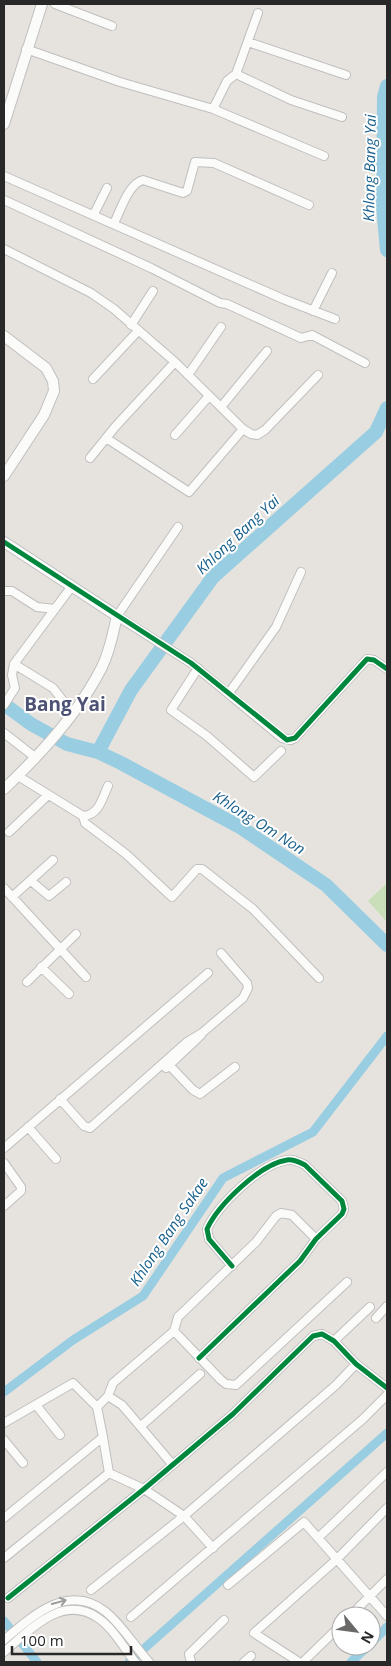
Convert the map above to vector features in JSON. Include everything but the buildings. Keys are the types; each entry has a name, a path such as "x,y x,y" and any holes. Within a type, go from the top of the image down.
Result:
{"street":[{"path":"4,124 26,49 42,4"},
{"path":"55,4 112,26"},
{"path":"213,109 228,81 236,74 258,13"},
{"path":"248,42 346,76"},
{"path":"26,49 120,82 185,99 213,109 324,156"},
{"path":"236,74 291,100 342,118"},
{"path":"114,223 132,189 140,181 143,180 183,193 186,191 195,162 199,161 214,163 310,205"},
{"path":"4,176 94,214 283,300 335,319"},
{"path":"94,214 106,188"},
{"path":"4,200 151,268 220,303 227,304 301,338 312,335 365,363"},
{"path":"4,249 91,293 114,308 175,362 242,429 251,434 257,435 265,430 318,375"},
{"path":"313,311 332,273"},
{"path":"131,325 153,291"},
{"path":"188,375 221,327"},
{"path":"93,379 138,331"},
{"path":"4,336 46,368 53,381 54,391 44,415 4,476"},
{"path":"221,407 267,351"},
{"path":"90,458 124,417 175,362"},
{"path":"175,434 209,396"},
{"path":"106,438 187,492 191,490 242,429"},
{"path":"4,789 38,756 72,712 103,666 117,616 178,527"},
{"path":"4,542 198,668 282,738 291,740 364,661 370,658 387,669"},
{"path":"229,693 276,627 301,572"},
{"path":"4,705 14,692 14,664 72,586"},
{"path":"4,591 12,591 37,607 56,609"},
{"path":"14,664 53,688 72,712"},
{"path":"198,668 171,710 207,736 254,777 281,751"},
{"path":"4,733 38,756"},
{"path":"18,776 47,796 83,816 85,823 126,854 172,897 197,869 202,869 253,909 318,978"},
{"path":"83,816 94,812 108,786"},
{"path":"9,832 47,796"},
{"path":"12,897 53,860"},
{"path":"31,881 49,896 66,882"},
{"path":"4,888 86,977"},
{"path":"27,982 76,934"},
{"path":"142,1084 145,1079 187,1042 202,1033 243,998 248,988 247,983 221,953"},
{"path":"41,967 69,994"},
{"path":"4,1148 208,972"},
{"path":"60,1099 84,1126 90,1128 142,1084 169,1065 198,1040 202,1033"},
{"path":"169,1065 193,1090 200,1094 235,1066"},
{"path":"28,1127 56,1159"},
{"path":"199,1358 300,1261 316,1239 342,1214 343,1205 305,1165 286,1160 255,1175 218,1210 209,1224 207,1235 232,1266"},
{"path":"4,1164 22,1187 21,1191 4,1206"},
{"path":"98,1407 108,1396 113,1384 174,1331 178,1318 232,1266 276,1216 282,1213 292,1215 316,1239"},
{"path":"174,1331 226,1384 236,1384 347,1282"},
{"path":"376,1318 387,1306"},
{"path":"334,1341 370,1307"},
{"path":"8,1598 144,1489 233,1414 313,1336 322,1334 334,1341 356,1364 387,1388"},
{"path":"91,1590 184,1516 336,1385 356,1364"},
{"path":"140,1426 200,1374"},
{"path":"4,1423 73,1383 98,1407 110,1473"},
{"path":"131,1617 363,1419 387,1395"},
{"path":"108,1396 122,1405 172,1464"},
{"path":"36,1405 60,1435"},
{"path":"4,1518 103,1437"},
{"path":"4,1440 23,1463"},
{"path":"318,1538 387,1472"},
{"path":"110,1473 144,1489 184,1516 213,1548"},
{"path":"4,1558 110,1473"},
{"path":"299,1662 254,1633 336,1560 387,1508"},
{"path":"228,1585 304,1522 386,1615"},
{"path":"360,1606 387,1579"},
{"path":"5,1639 45,1607 67,1600 81,1600 96,1606 118,1624 148,1661"},
{"path":"4,1652 48,1616 57,1611 70,1609 93,1615 110,1630 136,1662"},
{"path":"191,1662 189,1654 224,1620"},
{"path":"110,1630 118,1624"},
{"path":"303,1662 331,1635"},
{"path":"244,1662 251,1656"}],"green space":[{"path":"387,883 387,922 368,901"}],"waterway":[{"name":"Khlong Bang Yai","path":"387,86 384,97 383,207 387,250"},
{"name":"Khlong Bang Yai","path":"98,752 131,690 213,577 376,432 387,408"},
{"name":"Khlong Om Non","path":"4,704 31,724 67,744 98,752 121,763 240,827 326,885 387,945"},
{"name":"Khlong Bang Sakae","path":"4,1392 73,1340 143,1296 223,1178 313,1132 387,1036"},
{"path":"129,1662 387,1433"},
{"path":"4,1621 37,1662"},
{"path":"381,1633 387,1627"},
{"path":"351,1662 357,1656"}],"cycle path":[{"path":"4,542 191,663 287,740 295,738 367,659 374,660 387,669"},
{"path":"199,1358 300,1261 316,1239 342,1214 344,1209 342,1201 305,1165 298,1162 287,1160 265,1169 230,1198 212,1219 207,1229 209,1239 232,1266"},
{"path":"8,1598 144,1489 233,1414 313,1336 322,1334 334,1341 356,1364 387,1388"}],"district":[{"name":"Bang Yai","path":"65,704"}]}
